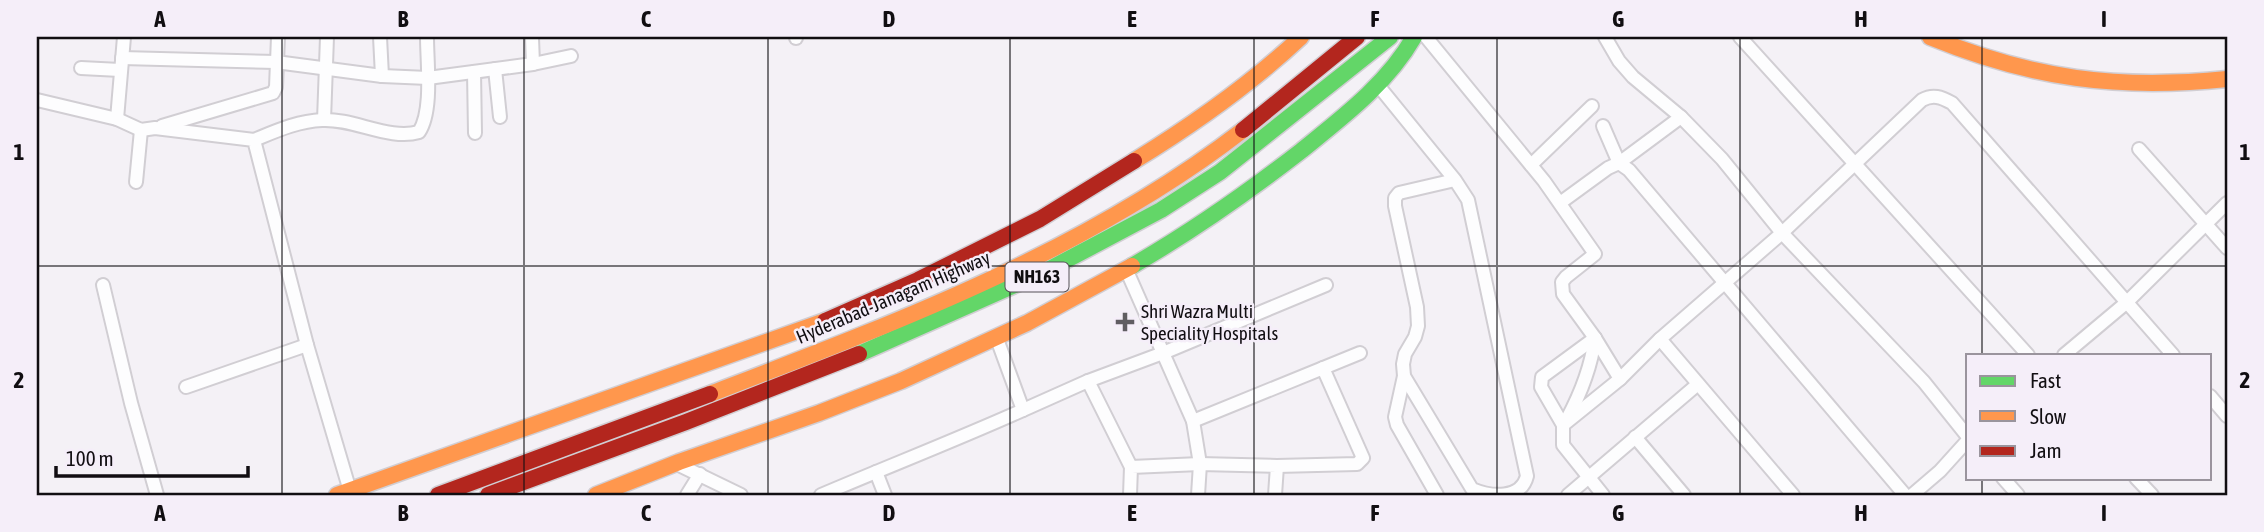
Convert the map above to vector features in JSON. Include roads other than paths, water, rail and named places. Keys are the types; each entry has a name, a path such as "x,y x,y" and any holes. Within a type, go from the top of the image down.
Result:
{"main road":[{"path":"343,493 827,320 918,281 1040,219 1170,139 1280,57 1301,37"},
{"name":"Hyderabad-Janagam Highway","path":"438,495 809,356 984,283 1068,242 1149,196 1216,150 1357,37"},
{"name":"Hyderabad-Janagam Highway","path":"488,495 642,441 797,381 981,303 1113,239 1202,185 1390,37"},
{"path":"596,495 675,463 839,406 997,339 1126,269 1199,225 1279,169 1357,105 1403,59 1414,37"},
{"path":"1930,37 2027,69 2109,83 2197,83 2227,79"}],"street":[{"path":"117,119 124,37"},
{"path":"37,100 117,119 141,130 155,128 270,95 276,87 278,37"},
{"path":"324,120 327,37"},
{"path":"380,37 382,76"},
{"path":"155,128 254,140 303,123 324,120 352,123 400,135 419,132 424,124 428,78 427,37"},
{"path":"532,37 533,64"},
{"path":"1426,37 1531,165 1595,254 1566,278 1563,294 1620,379"},
{"path":"1605,37 1619,61 1633,77 1681,117 1722,159 1782,233 1924,382 1966,436"},
{"path":"1740,37 2027,354"},
{"path":"81,68 121,64 276,62 382,76 428,78 533,64 571,56"},
{"path":"495,69 500,117"},
{"path":"474,72 475,133"},
{"path":"1377,84 1455,180 1468,200 1527,475 1525,485 1516,492 1503,495 1482,495 1472,489 1404,376"},
{"path":"1563,425 1620,379 1660,339 1782,233 1929,96 1942,97 1952,103 2172,354"},
{"path":"1531,165 1592,106"},
{"path":"1560,204 1681,117"},
{"path":"1603,126 1619,163 1629,170 1905,495"},
{"path":"136,182 141,130"},
{"path":"254,140 343,493"},
{"path":"2139,149 2227,248"},
{"path":"1437,495 1395,417 1404,376 1405,354 1418,326 1417,307 1395,198 1399,193 1455,180"},
{"path":"2065,354 2126,303 2227,203"},
{"path":"1126,269 1193,421 1200,464 1198,495"},
{"path":"103,285 131,403 158,495"},
{"path":"821,495 931,451 992,421 1088,381 1326,285"},
{"path":"1563,425 1541,387 1542,377 1595,338"},
{"path":"1595,338 1592,359 1582,390 1563,425 1561,435 1563,445 1603,495"},
{"path":"997,339 1023,410"},
{"path":"1660,339 1793,495"},
{"path":"186,387 307,345"},
{"path":"1193,421 1360,353"},
{"path":"1131,467 1357,464 1363,458 1323,368"},
{"path":"1088,381 1131,467 1130,495"},
{"path":"1568,495 1698,384"},
{"path":"2212,398 2227,416"},
{"path":"1634,437 1684,495"},
{"path":"1912,495 1940,471 1966,441"},
{"path":"675,463 741,495"},
{"path":"1275,495 1277,466"},
{"path":"876,472 885,495"},
{"path":"687,495 700,474"},
{"path":"2005,480 2018,495"},
{"path":"2138,480 2151,495"}],"place":[{"name":"Shri Wazra Multi Speciality Hospitals","path":"1125,322"}]}
